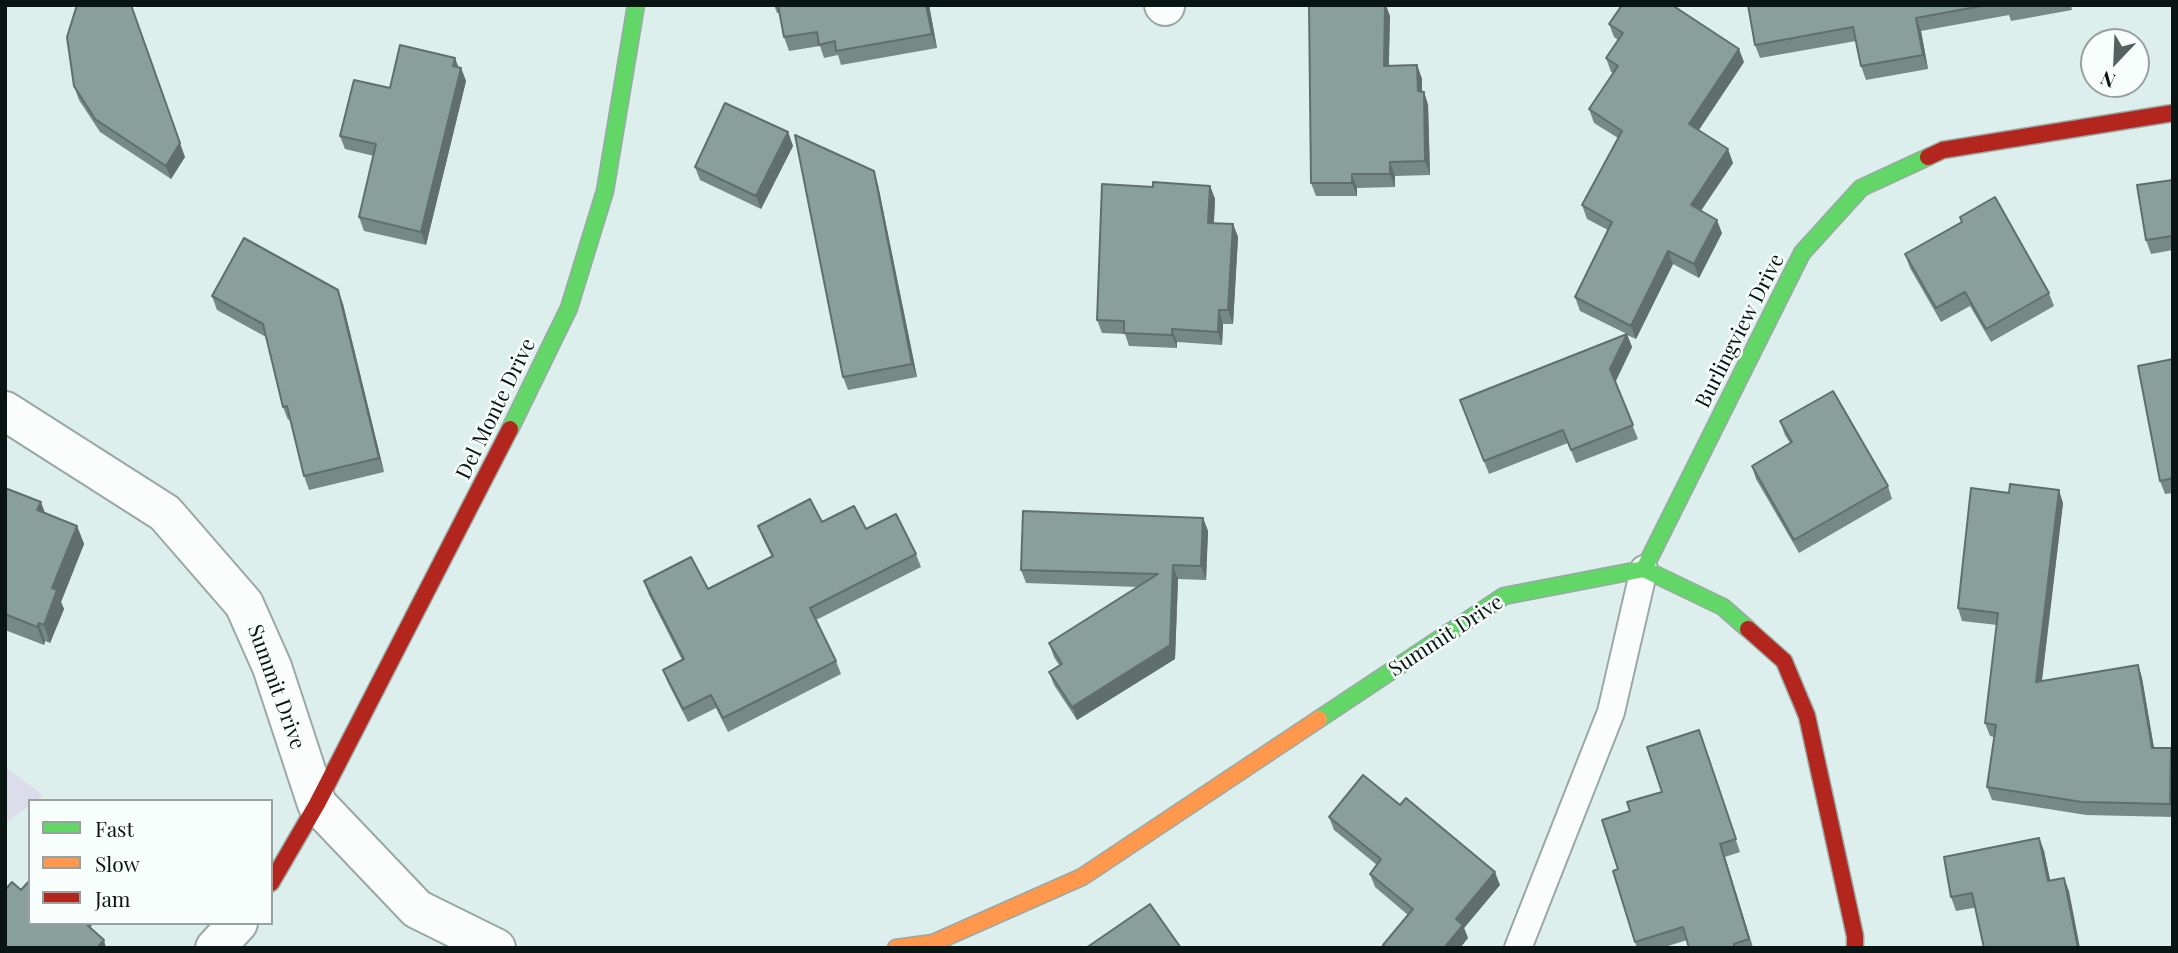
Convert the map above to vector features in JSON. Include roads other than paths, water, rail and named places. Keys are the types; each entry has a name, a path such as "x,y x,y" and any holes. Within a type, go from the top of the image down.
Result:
{"street":[{"name":"Del Monte Drive","path":"273,880 317,804 494,462 569,308 605,191 636,5"},
{"name":"Burlingview Drive","path":"1644,569 1802,253 1861,188 1943,150 2173,113"},
{"name":"Summit Drive","path":"5,411 166,513 244,604 272,667 317,804 417,909 496,948"},
{"name":"Summit Drive","path":"896,948 933,943 1082,877 1504,596 1644,569"},
{"path":"1644,569 1723,607 1784,661 1807,716 1855,936 1855,948"},
{"path":"215,948 236,925"}],"lane":[{"path":"1518,948 1611,712 1644,569"}]}
